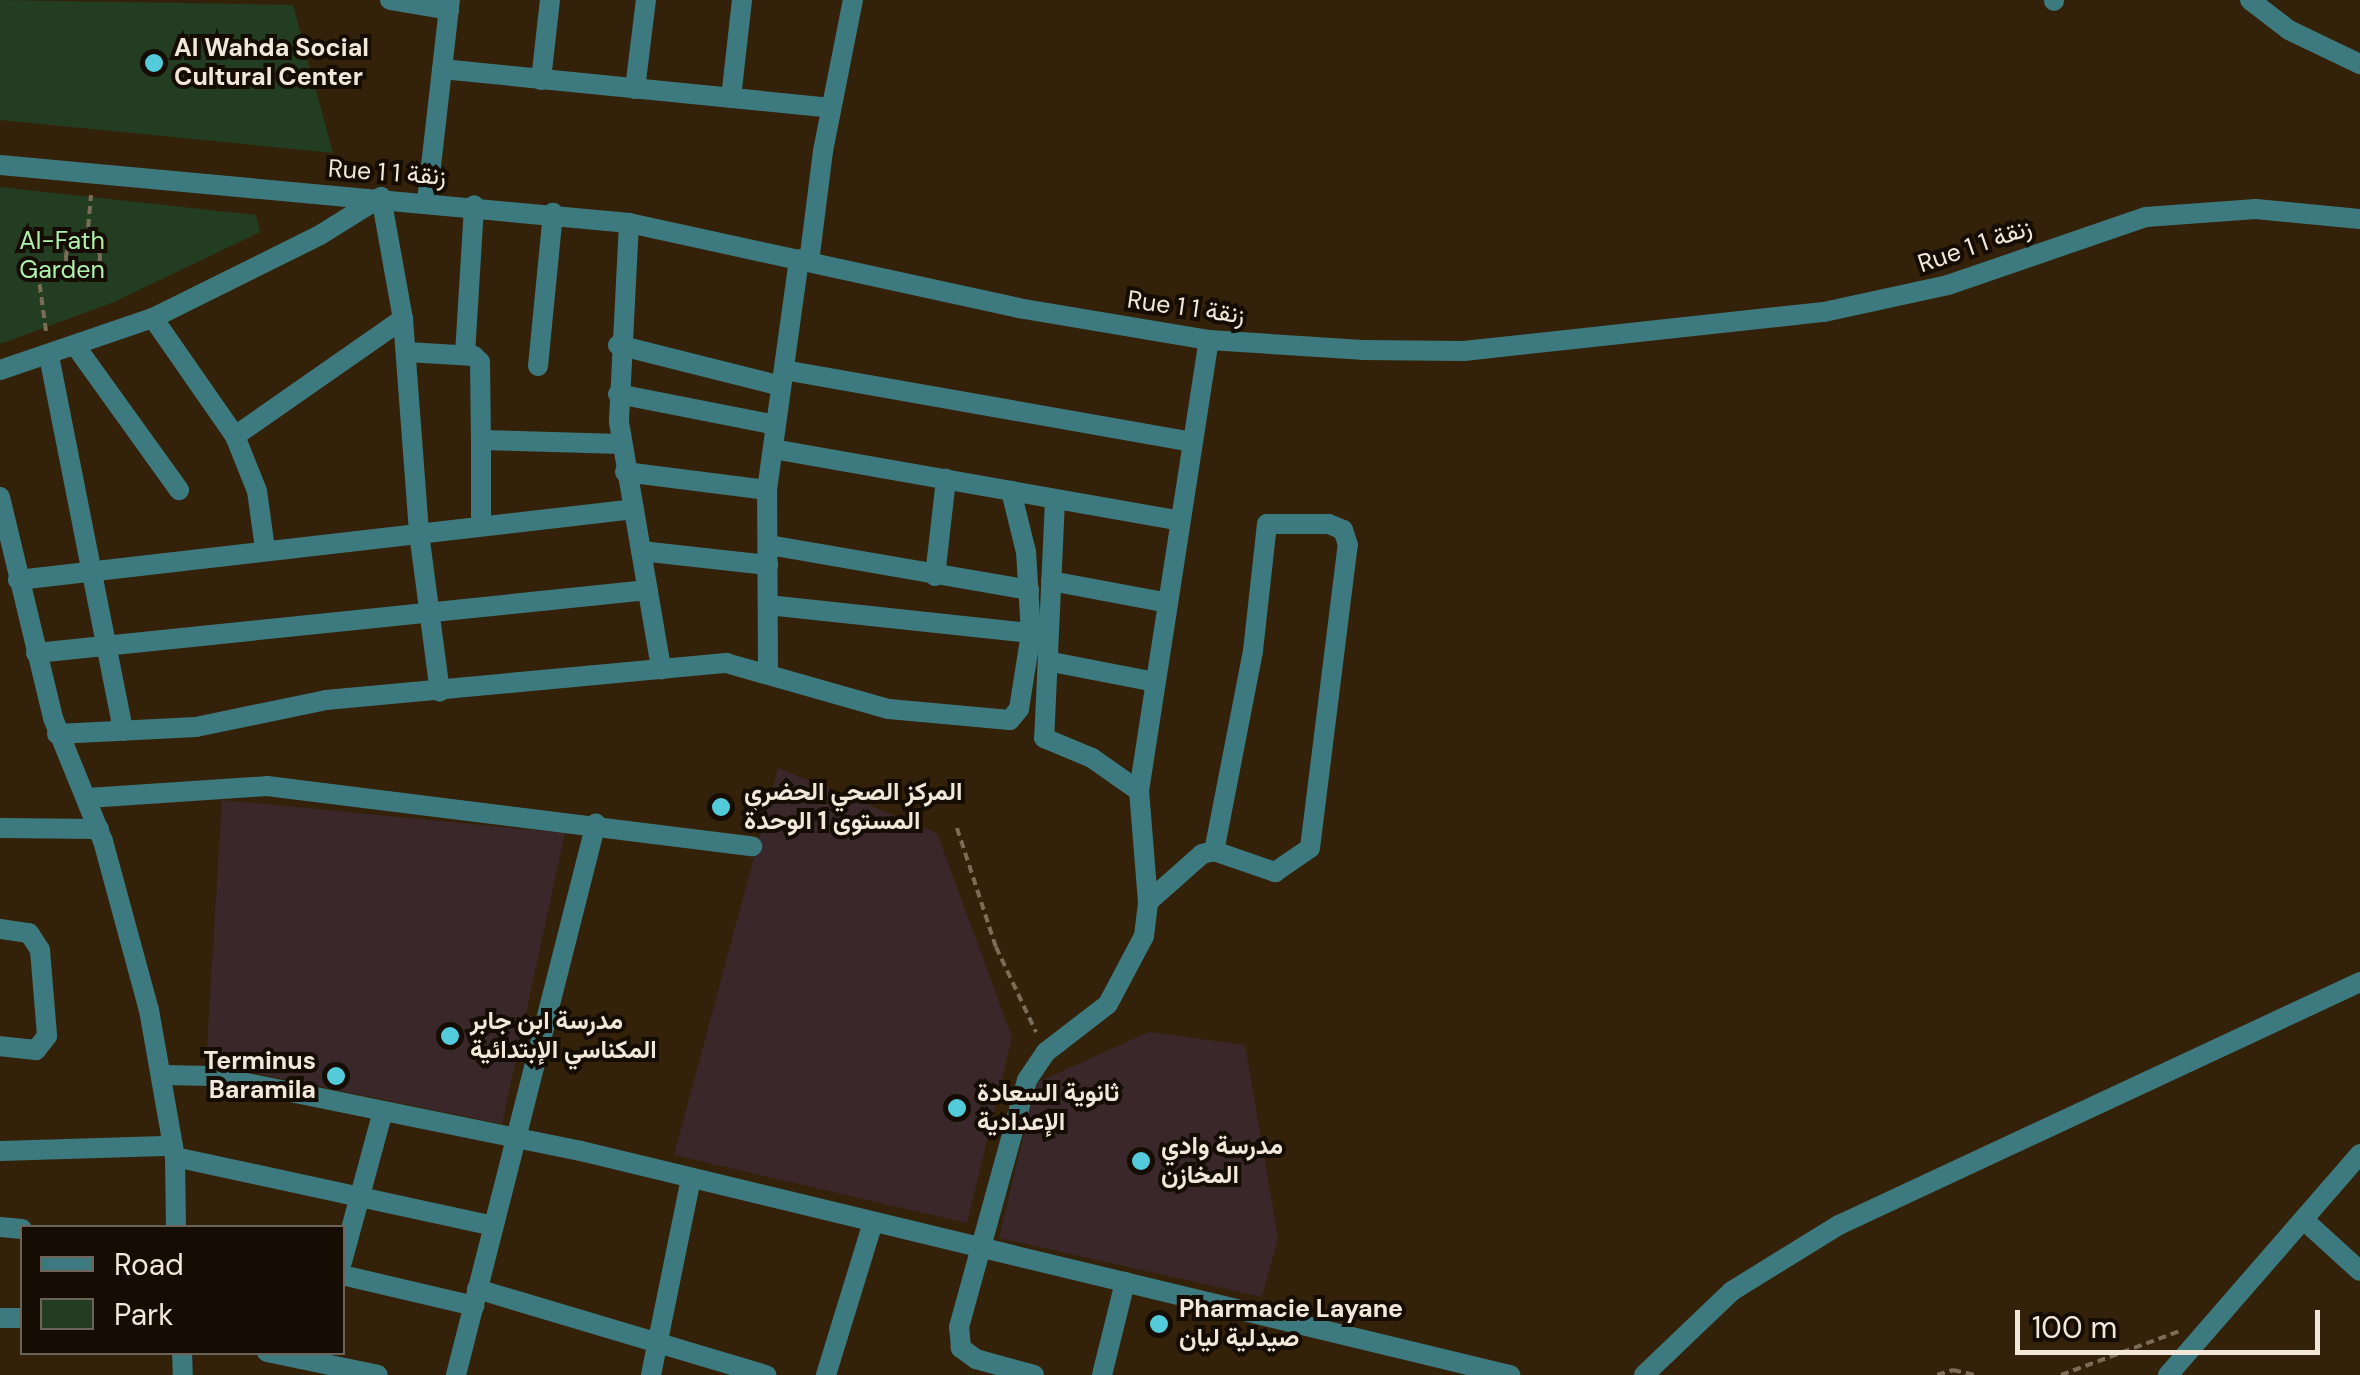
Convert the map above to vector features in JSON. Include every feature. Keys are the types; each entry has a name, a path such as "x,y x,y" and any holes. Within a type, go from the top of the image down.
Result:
{"street":[{"path":"390,0 449,5 427,201"},
{"path":"541,80 550,0"},
{"path":"636,89 646,0"},
{"path":"731,98 742,0"},
{"path":"768,669 768,490 773,448 782,378 853,0"},
{"path":"2250,0 2288,30 2360,64"},
{"path":"442,68 831,108"},
{"name":"Rue 1 زنقة 1","path":"0,165 553,213 629,223 1018,308 1209,340 1464,352 1890,299 2146,216 2256,209 2360,219"},
{"path":"0,370 77,348 153,318 320,235 381,197 404,319 419,533 440,692"},
{"path":"465,354 474,204"},
{"path":"538,366 553,213"},
{"path":"629,223 618,345 618,394 625,472 661,670"},
{"path":"153,318 235,436 258,491 265,549"},
{"path":"235,436 404,319"},
{"path":"1034,1375 976,1359 961,1348 958,1328 1027,1080 1046,1052 1108,1004 1137,960 1148,902 1138,791 1209,340"},
{"path":"618,345 782,378 1192,442"},
{"path":"77,348 178,490"},
{"path":"407,352 474,356 481,370 482,526"},
{"path":"50,356 96,570 123,731"},
{"path":"618,394 776,426"},
{"path":"481,440 622,444"},
{"path":"773,448 1180,521"},
{"path":"625,472 768,490"},
{"path":"935,576 946,480"},
{"path":"58,734 242,720 326,700 726,662 768,669 889,709 1010,720 1020,709 1030,632 1028,590 1011,491"},
{"path":"0,497 58,734 99,829 163,1075 174,1151 176,1225"},
{"path":"1055,500 1052,662 1041,717 1044,738 1092,758 1138,791"},
{"path":"18,580 634,509"},
{"path":"1148,902 1202,854 1214,851 1275,872 1310,848 1348,545 1343,530 1330,524 1267,524 1250,670 1214,851"},
{"path":"641,551 768,555 1028,590"},
{"path":"1051,581 1168,603"},
{"path":"36,653 648,590"},
{"path":"768,605 1030,632"},
{"path":"1052,662 1156,682"},
{"path":"88,798 268,786 596,823 752,846"},
{"path":"456,1375 513,1138 596,823"},
{"path":"0,828 99,829"},
{"path":"0,930 28,934 37,944 47,1036 36,1050 0,1046"},
{"path":"1644,1375 1732,1291 1824,1233 2360,982"},
{"path":"163,1075 212,1076 513,1138 1510,1375"},
{"path":"345,1252 382,1111"},
{"path":"0,1151 174,1151 492,1226"},
{"path":"2168,1375 2360,1154"},
{"path":"652,1375 691,1178"},
{"path":"2304,1221 2360,1271"},
{"path":"826,1375 873,1222"},
{"path":"345,1276 475,1297 659,1342 766,1375"},
{"path":"1102,1375 1124,1282"},
{"path":"281,1355 378,1375"}],"path":[{"path":"67,263 79,273 94,270 100,255 87,240 93,175"},
{"path":"67,263 69,246 87,240"},
{"path":"50,356 40,280 67,263"},
{"path":"957,828 996,947 1046,1052"},
{"path":"2061,1375 2186,1328"},
{"path":"1938,1375 1954,1370 1974,1375"}],"shaded area":[{"path":"778,768 937,833 1012,1037 967,1223 674,1155"},
{"path":"222,800 565,833 502,1124 206,1063"},
{"name":"مدرسة وادي المخازن","path":"1149,1032 1245,1045 1278,1238 1262,1297 999,1238 1036,1083"}],"green space":[{"name":"Al Wahda Social Cultural Center","path":"0,0 293,5 333,153 0,120"},
{"name":"Al-Fath Garden","path":"0,187 256,215 260,232 114,302 0,344"}],"place":[{"name":"Al Wahda Social Cultural Center","path":"154,63"},
{"name":"المركز الصحي الحضري المستوى 1 الوحدة","path":"721,807"},
{"name":"مدرسة ابن جابر المكناسي الإبتدائية","path":"450,1036"},
{"name":"Terminus Baramila","path":"336,1076"},
{"name":"ثانوية السعادة الإعدادية","path":"957,1108"},
{"name":"مدرسة وادي المخازن","path":"1141,1161"},
{"name":"Pharmacie Layane صيدلية ليان","path":"1159,1324"}]}
